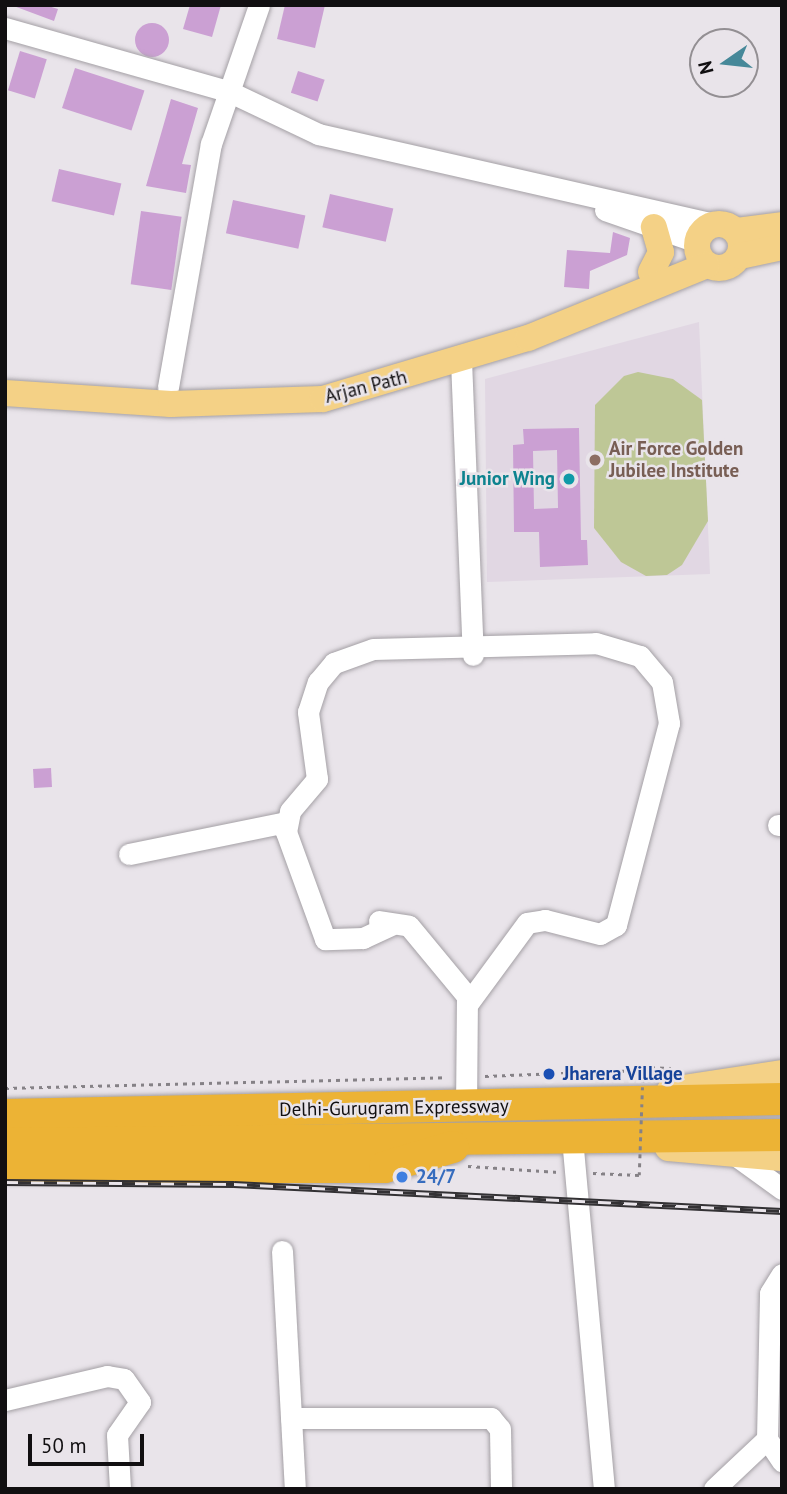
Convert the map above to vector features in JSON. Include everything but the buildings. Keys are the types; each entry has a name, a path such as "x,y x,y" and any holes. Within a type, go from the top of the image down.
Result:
{"highway":[{"name":"Delhi-Gurugram Expressway","path":"5,1115 467,1091 578,1104 782,1099"},
{"name":"Delhi-Gurugram Expressway","path":"5,1144 782,1135"},
{"path":"5,1167 385,1167 474,1139"}],"main road":[{"name":"Arjan Path","path":"5,375 167,387 332,384 524,323 715,245 782,225"},
{"path":"651,272 661,251 654,227"},
{"name":"Arjan Path","path":"5,393 171,404 323,399 450,363 715,245 782,247"},
{"path":"578,1104 782,1073"},
{"path":"572,1138 782,1158"}],"street":[{"path":"167,387 206,165 228,91 259,5"},
{"path":"5,28 228,91 326,136 715,245"},
{"path":"256,105 266,118 318,146 654,227 715,245"},
{"path":"450,363 469,651"},
{"path":"129,853 286,821 317,779 308,712 318,682 334,663 373,649 608,654 640,670 658,693 662,723 611,930 600,934 545,920 527,923 469,1002 467,1091"},
{"path":"469,651 349,663 329,680 319,703 325,791 295,821 294,833 331,926 409,926 469,1002"},
{"path":"286,821 325,939 363,938 391,925"},
{"path":"572,1138 602,1486"},
{"path":"735,1155 782,1189"},
{"path":"282,1251 295,1489"},
{"path":"715,1489 777,1452 770,1293 782,1274"},
{"path":"5,1400 107,1376 124,1379 139,1402 117,1435 120,1489"},
{"path":"291,1418 491,1418 500,1429 501,1489"}],"path":[{"path":"5,1088 467,1091 679,1068 643,1067 639,1175 602,1173"}],"shaded area":[{"name":"Air Force Golden Jubilee Institute","path":"699,322 710,574 487,582 485,379"}],"green space":[{"path":"638,372 673,379 702,400 708,521 682,565 667,575 646,576 621,562 594,528 595,405 624,376"}],"railway":[{"path":"5,1182 234,1184 782,1211"}],"place":[{"name":"Air Force Golden Jubilee Institute","path":"595,460"},
{"name":"Junior Wing","path":"569,479"},
{"name":"Jharera Village","path":"549,1074"},
{"name":"24/7","path":"402,1177"}]}
